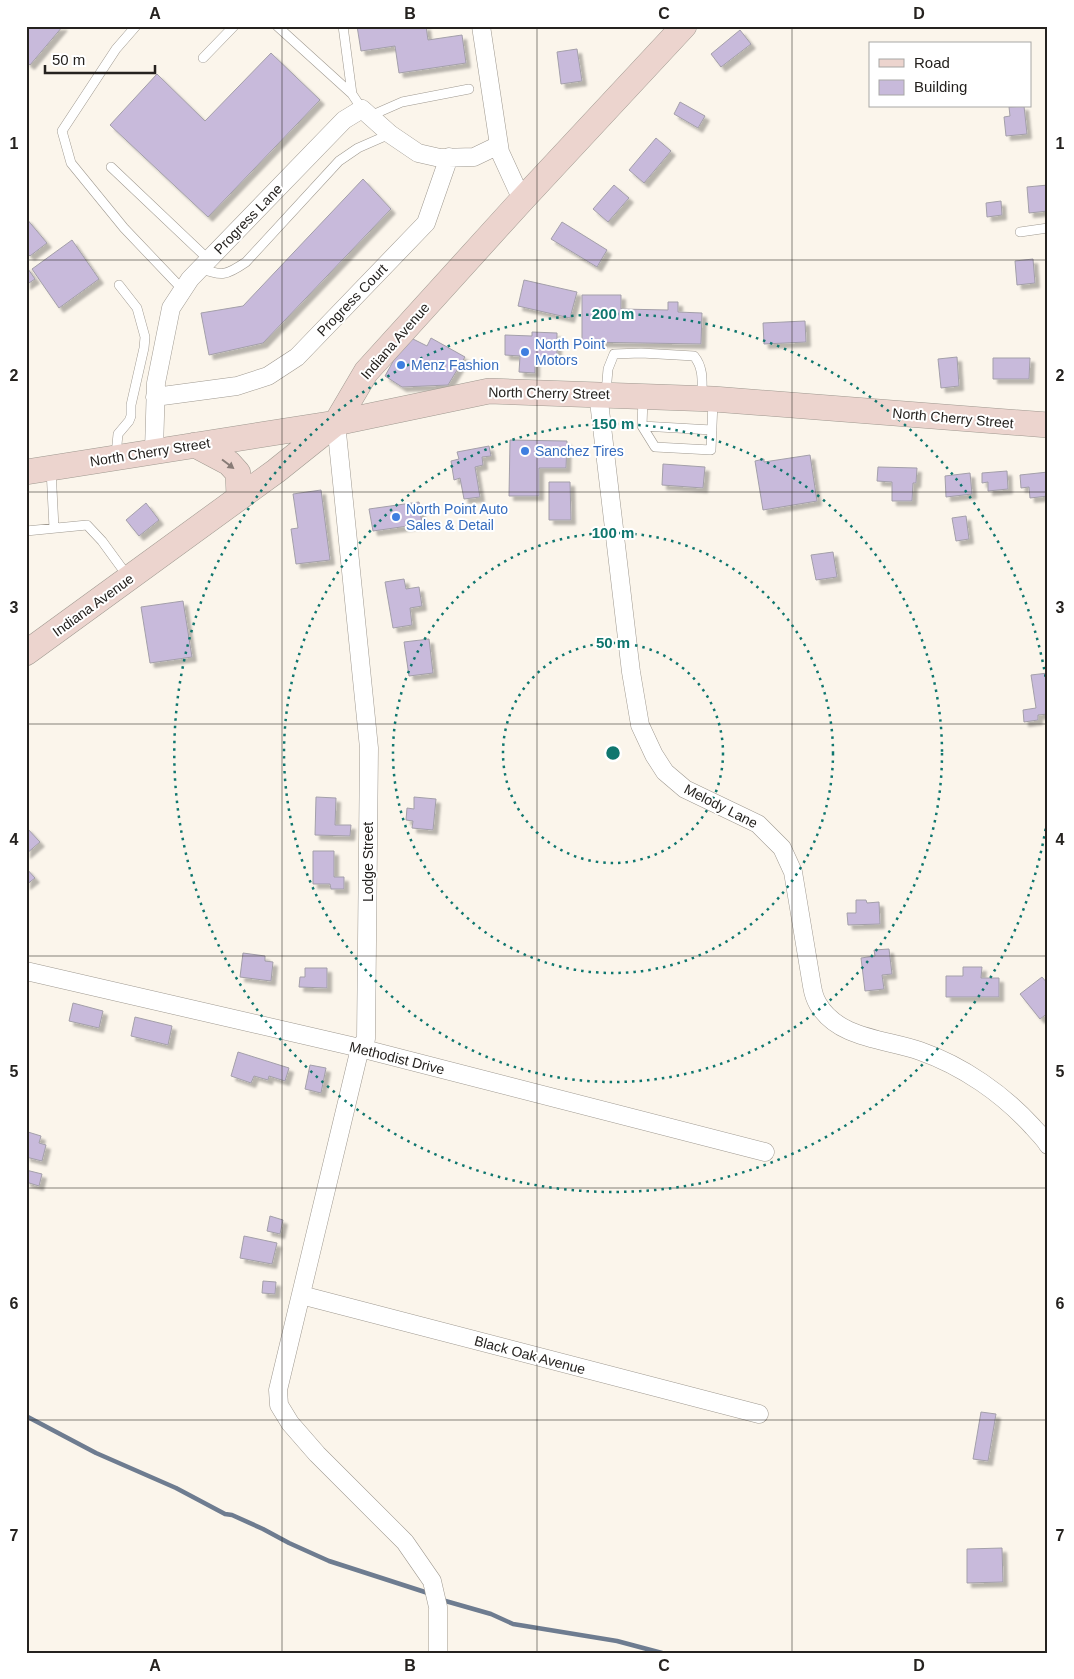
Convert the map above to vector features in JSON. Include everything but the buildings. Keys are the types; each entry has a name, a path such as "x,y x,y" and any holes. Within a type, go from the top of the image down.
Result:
{"main road":[{"name":"Indiana Avenue","path":"26,653 276,470 336,422 366,372 522,200 684,26"},
{"name":"North Cherry Street","path":"26,472 336,422 489,391 643,395 1048,425"},
{"path":"195,445 229,463 238,473 239,497"}],"street":[{"path":"481,26 500,152 522,200"},
{"name":"Progress Lane","path":"154,450 156,383 171,308 190,279 344,120 366,112"},
{"path":"366,112 390,134 418,153 440,158 474,157 499,145"},
{"name":"Progress Court","path":"155,397 237,386 268,376 297,357 426,223 449,157"},
{"name":"Melody Lane","path":"602,393 631,672 640,725 654,755 665,772 675,782 758,824 782,848 793,872 812,986 817,1004 832,1021 848,1030 919,1050 949,1063 999,1095 1012,1106 1048,1145"},
{"name":"Lodge Street","path":"336,422 370,748 366,1039 360,1048 278,1390 279,1405 290,1423 317,1454 405,1542 432,1581 438,1607 438,1653"},
{"name":"Methodist Drive","path":"26,971 360,1048 765,1152"},
{"name":"Black Oak Avenue","path":"301,1295 759,1414"}],"lane":[{"path":"136,26 116,49 62,131 71,163 124,228 183,290"},
{"path":"203,58 234,26"},
{"path":"277,26 352,94 366,112 416,98 469,89"},
{"path":"343,26 352,94"},
{"path":"111,167 212,273 224,275 234,271 246,262 339,161 358,148 390,134"},
{"path":"1020,232 1048,228"},
{"path":"116,458 118,434 131,416 131,405 145,336 137,308 119,285"},
{"path":"602,393 614,354 641,353 694,356 698,360 703,374 712,430 711,450 655,447 642,426 643,395"},
{"path":"642,426 712,430"},
{"path":"51,468 54,528"},
{"path":"26,531 87,525 102,541 129,578"}],"waterway":[{"path":"26,1416 96,1453 176,1488 225,1514 232,1515 263,1529 329,1561 431,1594"},
{"path":"442,1600 491,1614 513,1624 617,1641 662,1653"}],"place":[{"name":"North Point Motors","path":"525,352"},
{"name":"Menz Fashion","path":"401,365"},
{"name":"Sanchez Tires","path":"525,451"},
{"name":"North Point Auto Sales & Detail","path":"396,517"}]}
